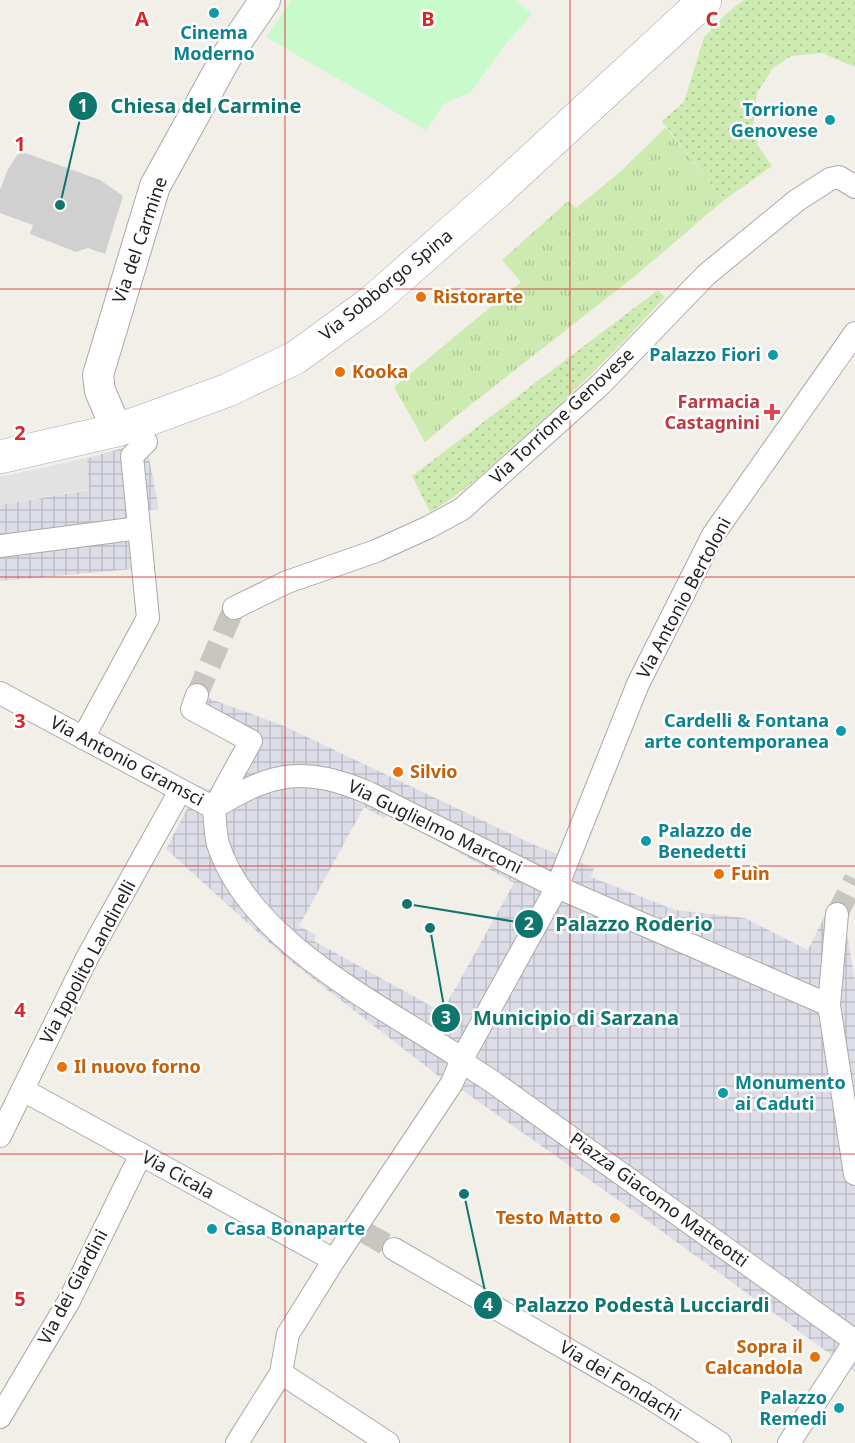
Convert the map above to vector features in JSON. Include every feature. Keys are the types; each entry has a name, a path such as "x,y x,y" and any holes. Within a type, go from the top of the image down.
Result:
{"street":[{"name":"Via del Carmine","path":"131,436 99,391 98,375 155,186 227,56 265,0"},
{"name":"Via Sobborgo Spina","path":"0,457 131,436 295,358 372,302 497,192 587,106 705,0"},
{"name":"Via Torrione Genovese","path":"234,608 287,582 376,551 462,509 600,385 706,275 796,201 830,179 839,177 855,187"},
{"name":"Via Antonio Bertoloni","path":"556,887 638,684 713,535 855,333"},
{"path":"83,738 148,618 131,436"},
{"path":"0,546 139,528"},
{"name":"Via Antonio Gramsci","path":"0,693 214,808 218,843 226,862 254,905 275,928 295,948 334,979 462,1059"},
{"path":"197,695 192,709 251,741 214,808"},
{"name":"Via Guglielmo Marconi","path":"214,808 249,787 283,776 305,775 328,778 369,793 556,887"},
{"name":"Via Ippolito Landinelli","path":"0,1136 88,956 180,791"},
{"path":"237,1443 280,1373 288,1334 334,1260 361,1230 452,1083 462,1059 556,887 829,1005"},
{"path":"837,914 829,1005 855,1174"},
{"name":"Piazza Giacomo Matteotti","path":"462,1059 470,1067 503,1088 855,1341"},
{"name":"Via Cicala","path":"23,1090 334,1260"},
{"name":"Via dei Giardini","path":"0,1417 69,1301 141,1154"},
{"name":"Via dei Fondachi","path":"394,1250 646,1395 720,1443"},
{"path":"789,1443 855,1341"},
{"path":"280,1373 388,1443"}],"shaded area":[{"path":"20,151 100,180 123,196 105,254 88,248 76,252 30,234 33,225 0,213 0,190 8,169"},
{"path":"146,442 159,509 148,510 155,567 0,581 0,505 89,490 87,458"},
{"path":"87,458 89,489 0,505 0,477"},
{"path":"189,691 284,726 532,844 594,868 591,877 675,910 745,918 808,950 830,905 845,921 855,981 855,1372 645,1219 452,1083 441,1078 285,957 166,849 199,786 214,791 238,747 180,710","holes":["364,807 384,818 387,813 514,883 442,1012 314,941 316,935 299,926"]}],"green space":[{"path":"291,0 515,0 532,14 506,44 471,92 444,104 426,130 266,37"},
{"path":"744,0 855,0 855,67 822,53 791,56 773,68 757,93 753,127 758,146 772,166 724,200 662,121 684,102 704,37 728,12"},
{"path":"666,127 724,200 635,276 425,442 394,387 521,282 502,260 568,201 576,208 621,171"},
{"path":"658,290 665,297 589,376 471,483 430,512 412,476"}],"tunnel":[{"path":"197,695 234,608"},
{"path":"837,914 855,879"},
{"path":"366,1233 394,1249"}],"place":[{"name":"Cinema Moderno","path":"214,13"},
{"name":"Torrione Genovese","path":"830,120"},
{"name":"Chiesa del Carmine","path":"60,205"},
{"name":"Ristorarte","path":"421,297"},
{"name":"Palazzo Fiori","path":"773,355"},
{"name":"Kooka","path":"340,372"},
{"name":"Farmacia Castagnini","path":"772,412"},
{"name":"Cardelli & Fontana arte contemporanea","path":"841,731"},
{"name":"Silvio","path":"398,772"},
{"name":"Palazzo de Benedetti","path":"646,841"},
{"name":"Fuìn","path":"719,874"},
{"name":"Palazzo Roderio","path":"407,904"},
{"name":"Municipio di Sarzana","path":"430,928"},
{"name":"Il nuovo forno","path":"62,1067"},
{"name":"Monumento ai Caduti","path":"723,1093"},
{"name":"Palazzo Podestà Lucciardi","path":"464,1194"},
{"name":"Testo Matto","path":"615,1218"},
{"name":"Casa Bonaparte","path":"212,1229"},
{"name":"Sopra il Calcandola","path":"815,1357"},
{"name":"Palazzo Remedi","path":"839,1408"}]}
